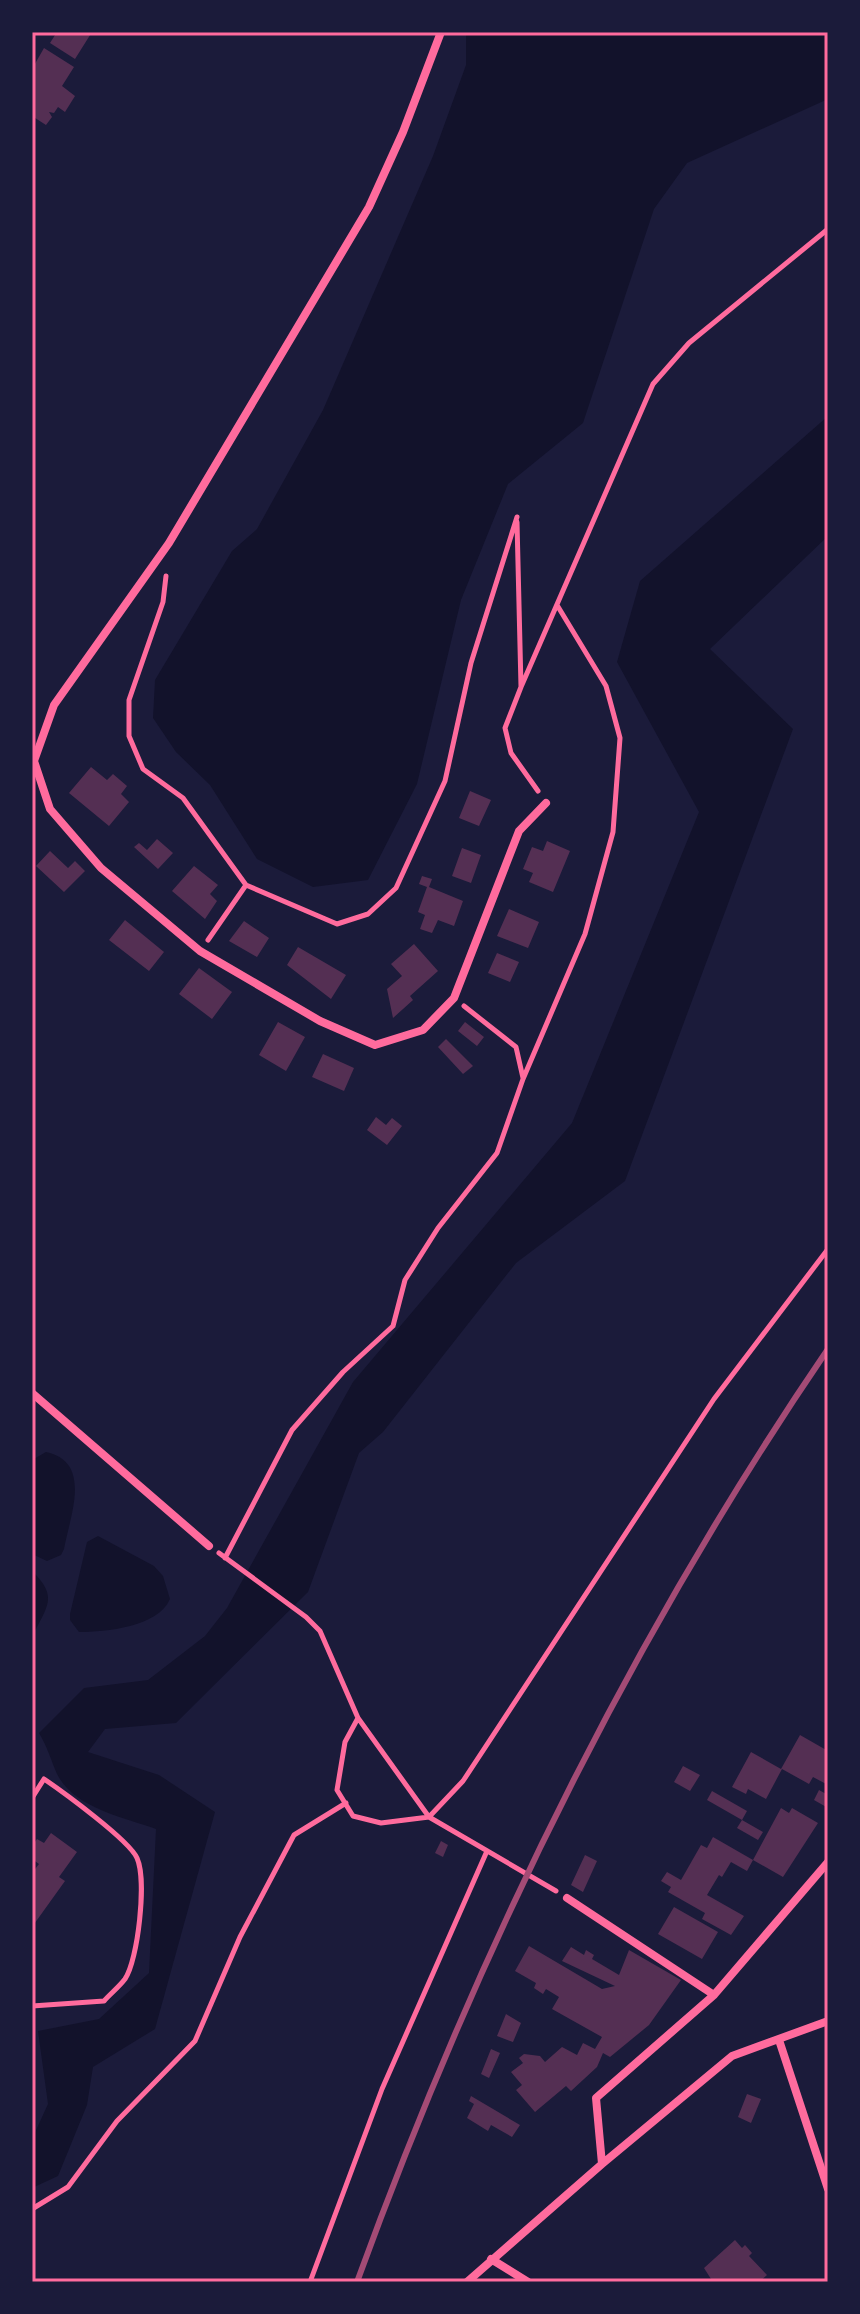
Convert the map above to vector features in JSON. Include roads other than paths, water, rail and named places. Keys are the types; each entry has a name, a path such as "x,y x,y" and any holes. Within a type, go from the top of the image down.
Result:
{"street":[{"path":"441,32 403,132 369,207 169,543 54,705 34,761 50,809 101,868 200,951 320,1021 375,1045 423,1030 454,998 519,831 546,803"},
{"path":"32,1393 209,1546"},
{"path":"602,2164 596,2098 714,1995 828,1862"},
{"path":"567,1898 714,1995"},
{"path":"467,2282 732,2056 828,2021"},
{"path":"779,2040 828,2189"},
{"path":"491,2259 528,2282"}],"railway":[{"path":"357,2282 453,2038 563,1800 688,1571 828,1349"}]}
